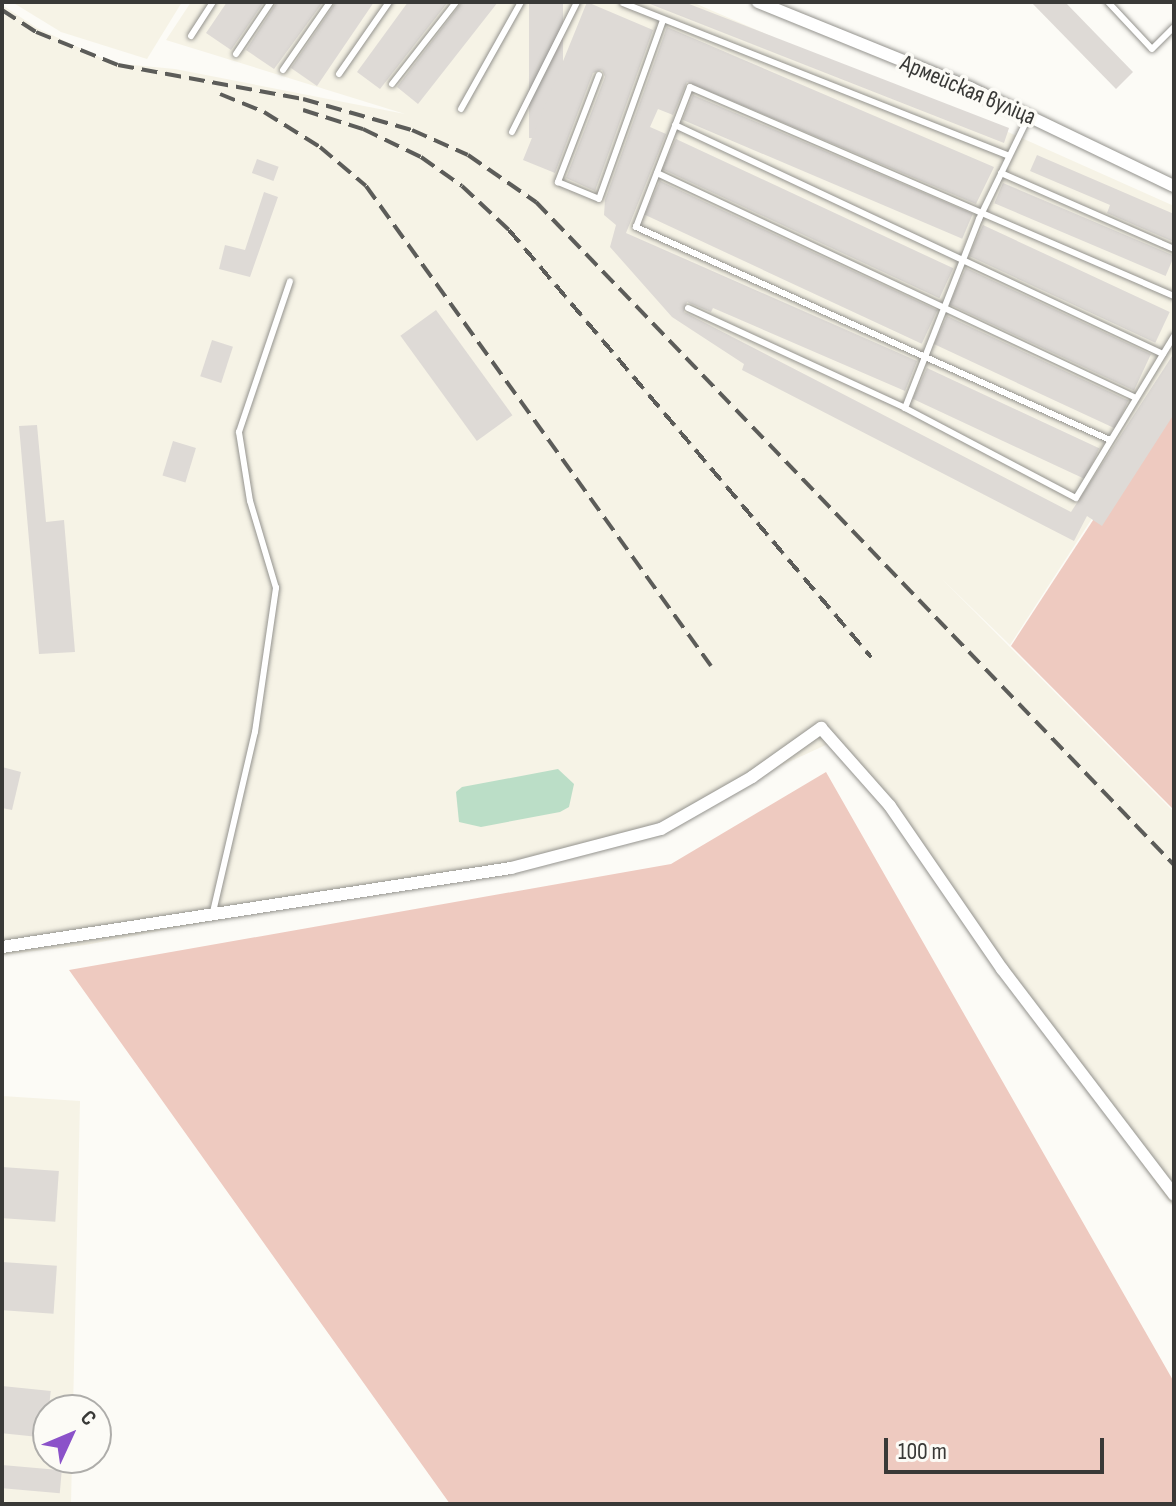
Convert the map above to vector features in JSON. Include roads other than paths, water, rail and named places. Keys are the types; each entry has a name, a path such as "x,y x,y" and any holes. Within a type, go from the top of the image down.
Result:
{"street":[{"name":"Армейская вуліца","path":"758,2 1029,116 1174,186"},
{"path":"2,947 104,935 213,912 511,868 661,829 752,777 821,728 890,806 1002,969 1174,1195"}],"lane":[{"path":"191,36 213,2"},
{"path":"236,54 271,2"},
{"path":"283,70 330,2"},
{"path":"339,74 389,2"},
{"path":"392,84 456,2"},
{"path":"461,109 521,2"},
{"path":"512,132 577,2"},
{"path":"1108,2 1152,49 1174,27"},
{"path":"623,3 1009,156"},
{"path":"599,75 558,182 599,199 663,20"},
{"path":"1110,440 636,227 690,87 983,209 1174,296"},
{"path":"905,408 983,209 1029,116"},
{"path":"675,125 1163,354"},
{"path":"657,173 1136,398"},
{"path":"1001,173 1174,249"},
{"path":"213,912 255,732 276,588 250,501 239,432 290,281"},
{"path":"688,308 905,408 1076,498 1174,336"}],"railway":[{"path":"2,10 36,32 118,65 303,99 412,130 468,155 536,202 1174,865"},
{"path":"220,94 264,112 320,147 366,186 711,666"},
{"path":"303,110 363,129 421,157 462,186 509,230 871,657"}]}
